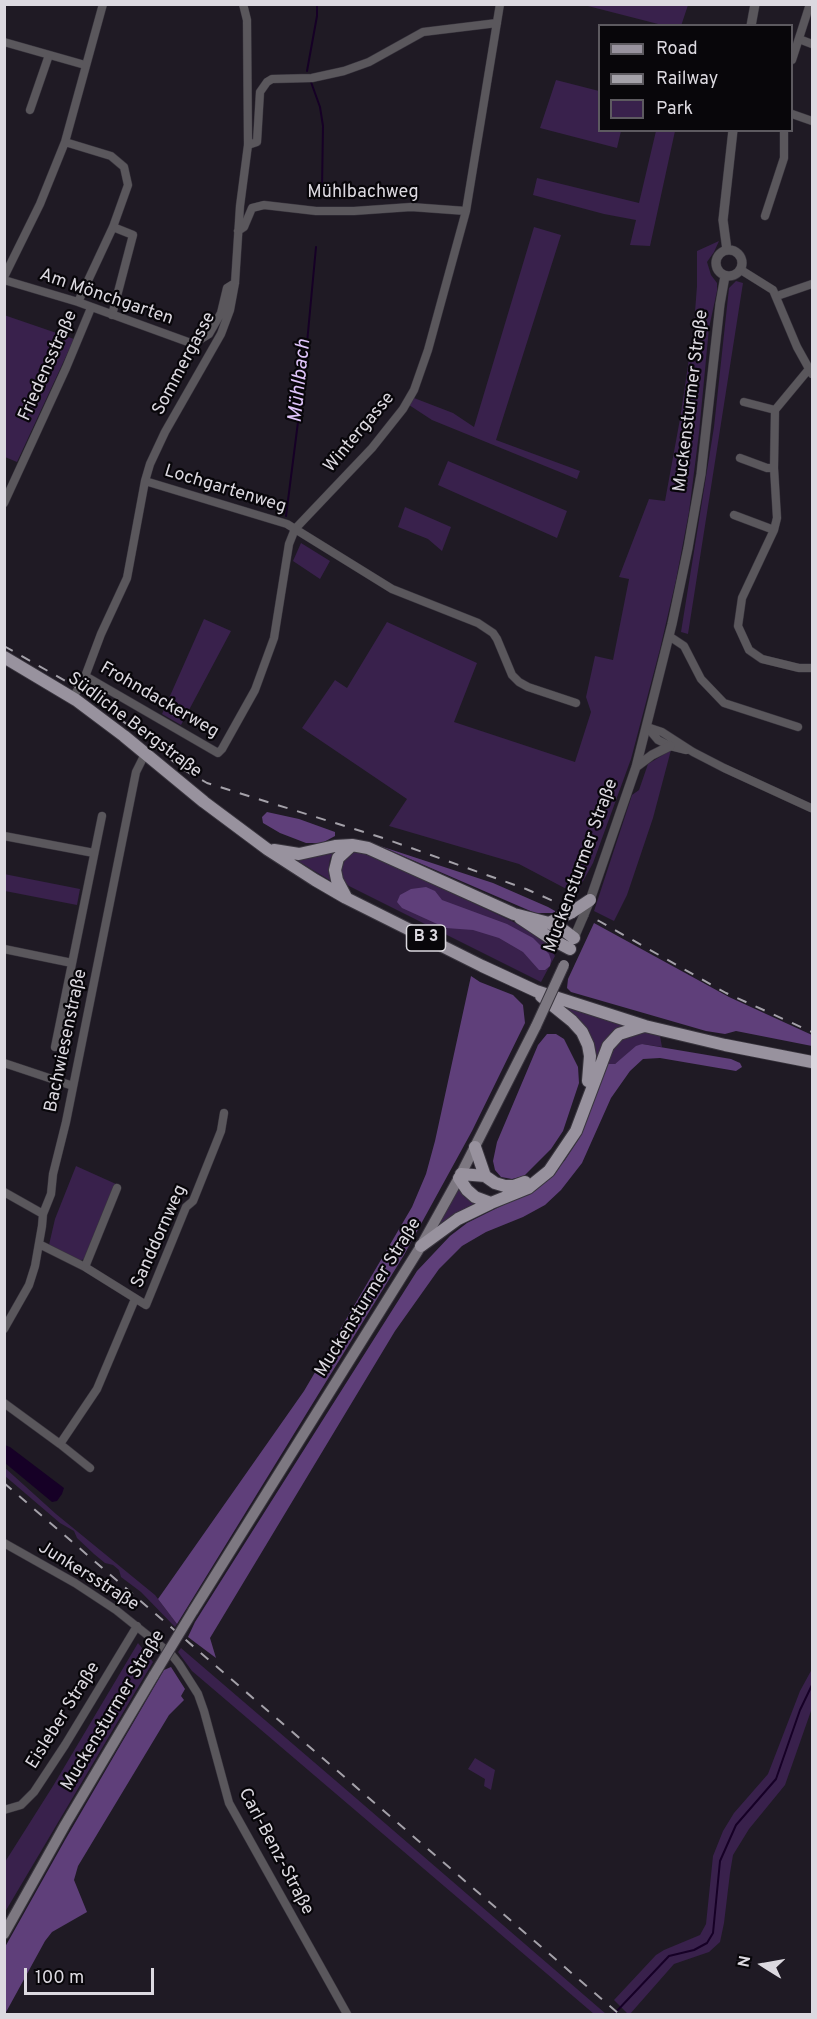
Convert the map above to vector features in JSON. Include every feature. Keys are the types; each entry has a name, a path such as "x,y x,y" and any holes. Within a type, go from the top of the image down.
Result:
{"main road":[{"name":"Südliche Bergstraße","path":"4,657 76,696 204,802 267,849"},
{"path":"346,898 334,870 338,858 352,845"},
{"path":"267,849 299,854 335,846 352,845 368,848 514,914 553,940 572,943"},
{"name":"B 3","path":"267,849 346,898 536,991 645,1026 725,1045 813,1062"},
{"path":"549,923 578,914 590,900"},
{"path":"514,914 549,923 562,929 572,943"},
{"name":"Muckensturmer Straße","path":"4,1934 65,1825 154,1675 422,1246 475,1148 536,1026 572,943"},
{"path":"490,1203 475,1197 467,1190 460,1176 485,1176 495,1183 514,1186 539,1174 564,1143 590,1074 588,1045 582,1032 536,991"},
{"path":"422,1246 458,1219 528,1188 549,1171 576,1131 608,1046 619,1034 645,1026"},
{"path":"475,1148 485,1176"}],"street":[{"path":"4,278 40,204 65,142 103,4"},
{"name":"Sommergasse","path":"76,696 105,622 127,578 150,464 165,432 221,334 230,310 235,283 238,231 248,145 247,20 243,4"},
{"name":"Wintergasse","path":"218,753 233,730 262,671 273,638 290,544 295,529 372,448 403,409 414,390 429,351 466,211 500,4"},
{"path":"751,24 755,4"},
{"path":"793,57 810,4"},
{"path":"248,145 256,142 258,101 260,92 267,82 278,78 309,78 345,71 369,62 425,32 497,23"},
{"path":"799,39 813,44"},
{"path":"4,42 85,65"},
{"path":"30,110 49,55"},
{"path":"793,114 813,122"},
{"path":"727,250 723,220 734,132"},
{"path":"765,216 784,158 784,132"},
{"path":"65,142 111,156 124,167 128,185 113,227 78,302"},
{"name":"Mühlbachweg","path":"238,231 244,227 252,208 264,205 316,211 411,207 466,211"},
{"path":"112,315 133,235 113,227"},
{"path":"732,250 739,255 741,270 734,276 725,276 717,270 718,255 732,250"},
{"path":"741,270 770,286 777,296 794,340 811,371 775,410 774,468 777,518 774,530 742,598 738,626 749,650 762,659 799,668 813,668"},
{"name":"Muckensturmer Straße","path":"590,900 636,767 669,636 701,474 725,276"},
{"name":"Am Mönchgarten","path":"4,278 188,342 196,342 209,334 221,313 227,288 235,283"},
{"path":"777,296 813,285"},
{"name":"Friedensstraße","path":"4,503 91,308"},
{"path":"744,402 775,410"},
{"path":"740,458 767,468 774,468"},
{"name":"Lochgartenweg","path":"145,481 287,524 392,589 478,623 493,633 512,675 519,682 576,703"},
{"path":"734,515 774,530"},
{"path":"669,636 684,646 701,679 724,703 798,727"},
{"name":"Frohndackerweg","path":"85,676 218,753"},
{"path":"647,727 658,740 693,752"},
{"path":"647,727 662,732 724,768 811,808"},
{"path":"636,767 670,746"},
{"name":"Bachwiesenstraße","path":"4,1329 29,1285 39,1244 43,1214 51,1194 53,1174 136,772 145,754"},
{"path":"54,1047 102,816"},
{"path":"4,836 94,853"},
{"name":"Muckensturmer Straße","path":"572,943 578,914"},
{"path":"4,949 72,963"},
{"path":"4,1063 73,1086"},
{"name":"Sanddornweg","path":"39,1244 85,1267 146,1305 186,1207 193,1201 221,1131 224,1113"},
{"path":"85,1267 117,1188"},
{"path":"4,1192 43,1214"},
{"path":"60,1443 97,1389 135,1299"},
{"path":"4,1403 60,1443 90,1468"},
{"name":"Junkersstraße","path":"4,1543 75,1583 137,1626 171,1654 178,1664"},
{"name":"Eisleber Straße","path":"4,1810 21,1805 34,1792 137,1626"},
{"name":"Carl-Benz-Straße","path":"178,1664 198,1694 229,1803 347,2014"}],"green space":[{"path":"584,5 688,5 682,24 658,24"},
{"path":"556,80 598,91 598,132 621,132 617,148 540,128"},
{"path":"656,132 675,132 650,246 630,245 636,220 533,195 537,178 639,203"},
{"path":"534,227 561,235 496,440 580,471 577,479 432,420 409,405 414,398 453,413 474,427"},
{"path":"719,241 707,262 711,275 717,283 717,291 709,328 689,512 676,580 631,759 593,863 576,894 519,864 389,826 407,799 302,728 335,680 347,688 387,622 477,663 454,722 575,762 591,712 586,697 595,656 613,660 629,579 619,577 649,499 665,501 694,325 697,251"},
{"path":"736,281 743,283 688,634 681,632 714,427 729,288"},
{"path":"4,315 74,339 17,462 5,457"},
{"path":"448,461 567,511 557,538 438,485"},
{"path":"405,507 451,527 442,551 428,539 398,527"},
{"path":"301,543 330,561 320,579 293,561"},
{"path":"204,619 231,631 181,725 162,714"},
{"path":"671,750 653,818 627,895 614,921 594,911 632,795 639,790 648,764"},
{"path":"336,848 330,859 331,881 293,858"},
{"path":"355,851 368,853 524,927 547,942 555,956 541,982 349,886 339,874 341,858"},
{"path":"4,874 80,889 77,905 5,891"},
{"path":"558,1005 626,1026 599,1056 596,1055 594,1043 583,1025"},
{"path":"644,1031 660,1036 662,1047 642,1044 615,1064 605,1064 610,1052 621,1038"},
{"path":"76,1166 116,1184 85,1259 78,1261 49,1245 55,1219"},
{"path":"459,1186 482,1203 435,1231"},
{"path":"4,1467 56,1514 155,1595 177,1624 175,1627 141,1592 121,1577 119,1570 94,1554 77,1538 74,1531 60,1523 5,1476"},
{"path":"138,1643 153,1662 5,1912 5,1862"},
{"path":"181,1648 606,2014 594,2014 192,1671 178,1652"},
{"path":"812,1669 812,1708 785,1785 749,1829 733,1855 720,1942 709,1952 674,1964 628,2014 614,2000 656,1955 700,1935 706,1924 713,1856 723,1831 734,1813 768,1774 800,1691"},
{"path":"475,1758 495,1770 491,1790 484,1786 485,1779 468,1769"}],"shaded area":[{"path":"267,812 299,819 335,832 335,836 322,843 306,843 280,833 263,823 262,817"},
{"path":"380,846 493,883 548,907 555,913 535,913"},
{"path":"426,887 435,891 442,900 507,924 533,938 549,954 550,966 545,970 539,970 523,952 499,938 473,930 446,928 402,908 397,902 400,895 411,889"},
{"path":"594,923 729,997 812,1035 812,1046 736,1031 725,1034 706,1031 571,992 567,988 568,979"},
{"path":"471,976 513,995 523,1005 525,1023 472,1131 404,1255 177,1624 158,1599 304,1391 412,1207 426,1174 435,1141"},
{"path":"547,1034 556,1034 564,1039 578,1067 579,1083 563,1131 551,1149 524,1176 512,1179 501,1177 495,1170 493,1161 497,1142 538,1045"},
{"path":"642,1044 731,1059 740,1063 742,1067 736,1071 660,1058 643,1059 630,1071 611,1098 582,1163 561,1190 545,1205 486,1232 462,1246 439,1269 395,1331 210,1638 216,1658 188,1637 195,1622 417,1271 450,1236 467,1223 525,1194 550,1177 578,1140 605,1064 615,1064 636,1046"},
{"path":"5,1445 64,1488 57,1501 52,1502 5,1463"},
{"path":"171,1667 185,1689 181,1696 184,1700 169,1715 78,1866 74,1880 87,1912 52,1932 5,2014 5,1947 164,1670"}],"waterway":[{"name":"Mühlbach","path":"307,71 317,4"},
{"name":"Mühlbach","path":"311,82 320,107 323,126 322,189"},
{"name":"Mühlbach","path":"286,516 304,375 316,247"},
{"path":"614,2014 669,1956 694,1950 707,1943 713,1933 720,1861 736,1825 776,1779 800,1710 812,1685"}],"railway":[{"path":"4,646 90,695 184,770 207,783 383,838 526,889 599,921 726,993 812,1032"},
{"path":"4,1483 619,2014"}]}
